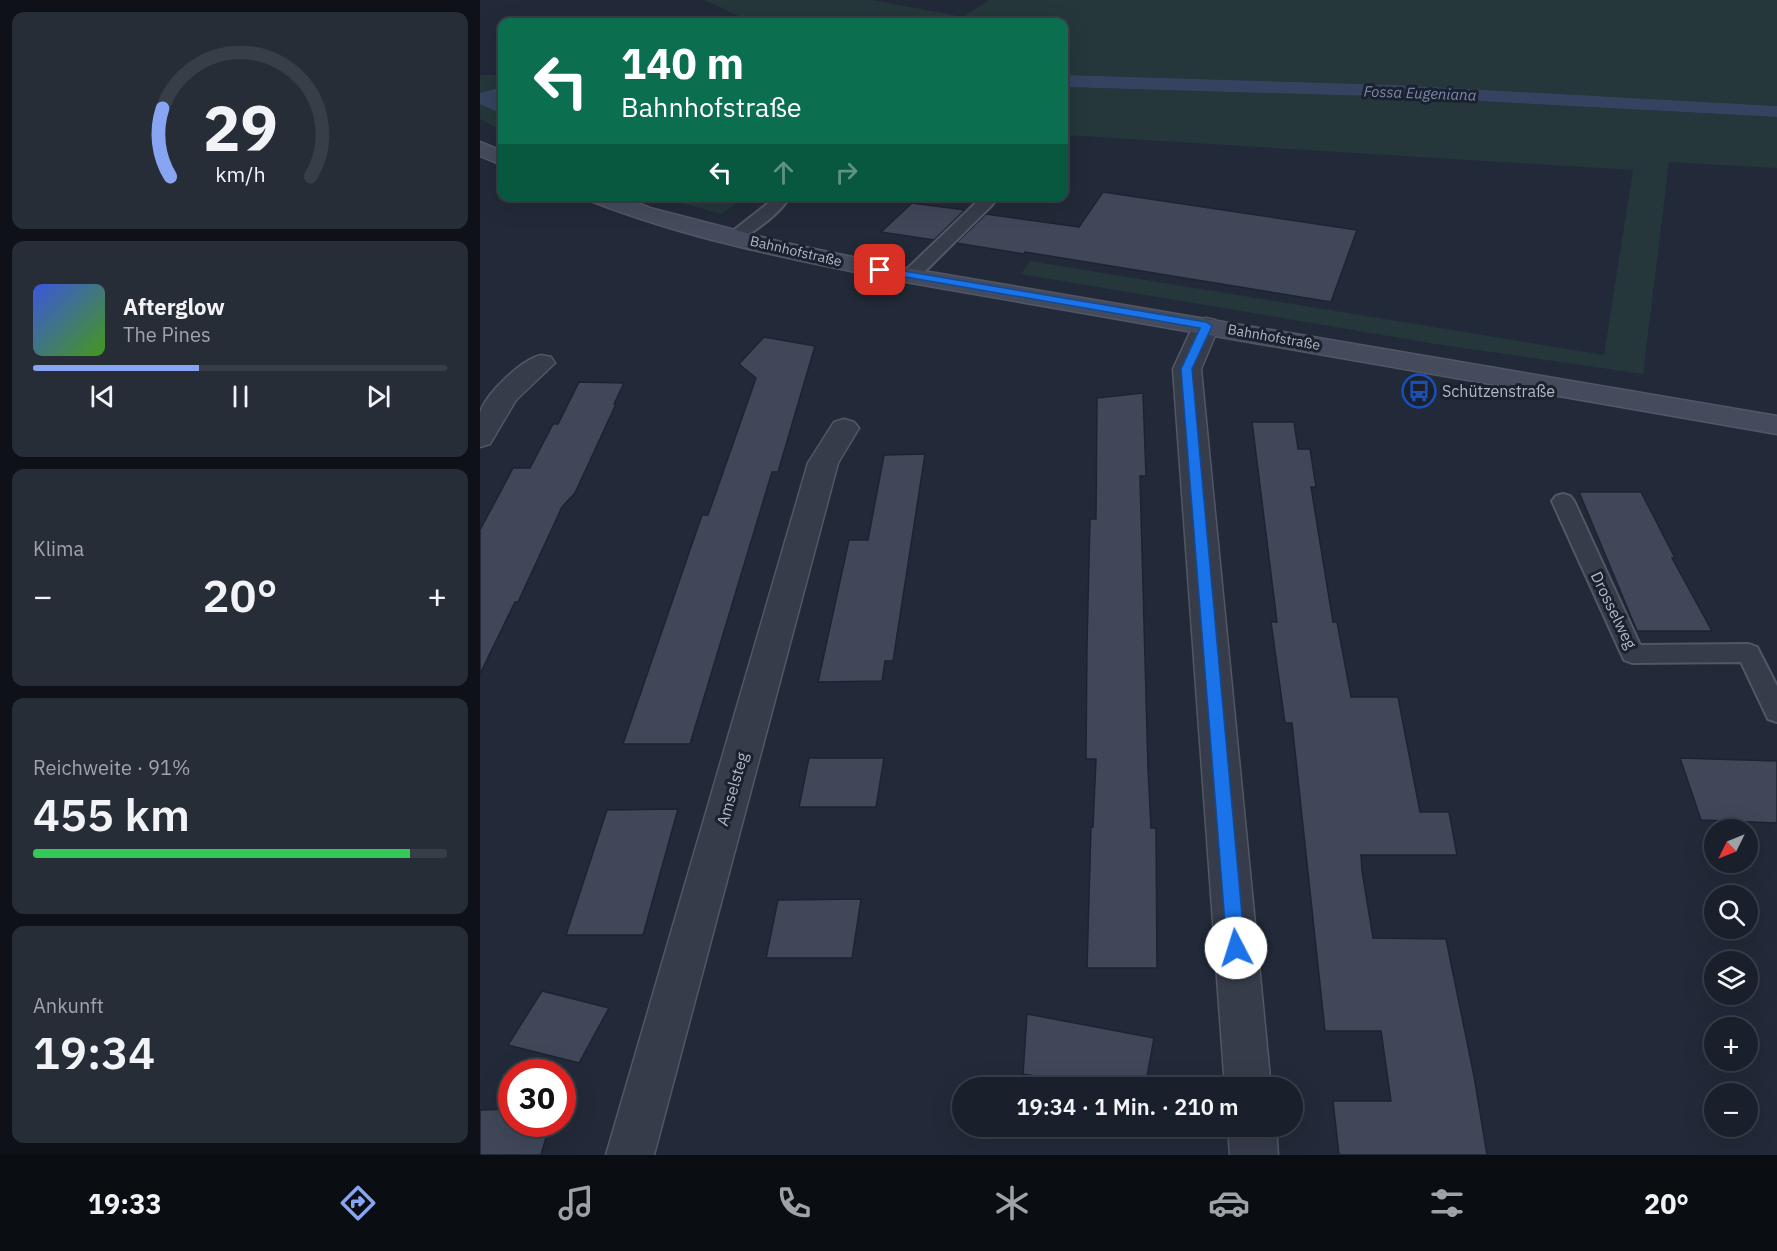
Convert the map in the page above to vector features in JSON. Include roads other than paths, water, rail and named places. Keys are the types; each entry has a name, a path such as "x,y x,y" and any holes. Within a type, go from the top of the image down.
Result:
{"street":[{"path":"480,148 498,157"},
{"name":"Bahnhofstraße","path":"612,201 642,213 779,249 910,276 1777,425"},
{"path":"1206,326 1187,369 1247,1077"},
{"path":"480,438 505,395 541,363"},
{"name":"Amselsteg","path":"630,1155 824,462 844,428"},
{"path":"1253,1137 1254,1155"}],"lane":[{"path":"735,237 780,201"},
{"path":"910,276 986,202"},
{"name":"Drosselweg","path":"1563,501 1632,654 1749,653 1777,712"}],"water":[{"name":"Fossa Eugeniana","path":"1068,75 1396,85 1777,106 1777,117 1403,97 1068,87"},
{"path":"498,88 498,112 480,104 480,93"}],"place":[{"name":"Schützenstraße","path":"1419,391"}]}
